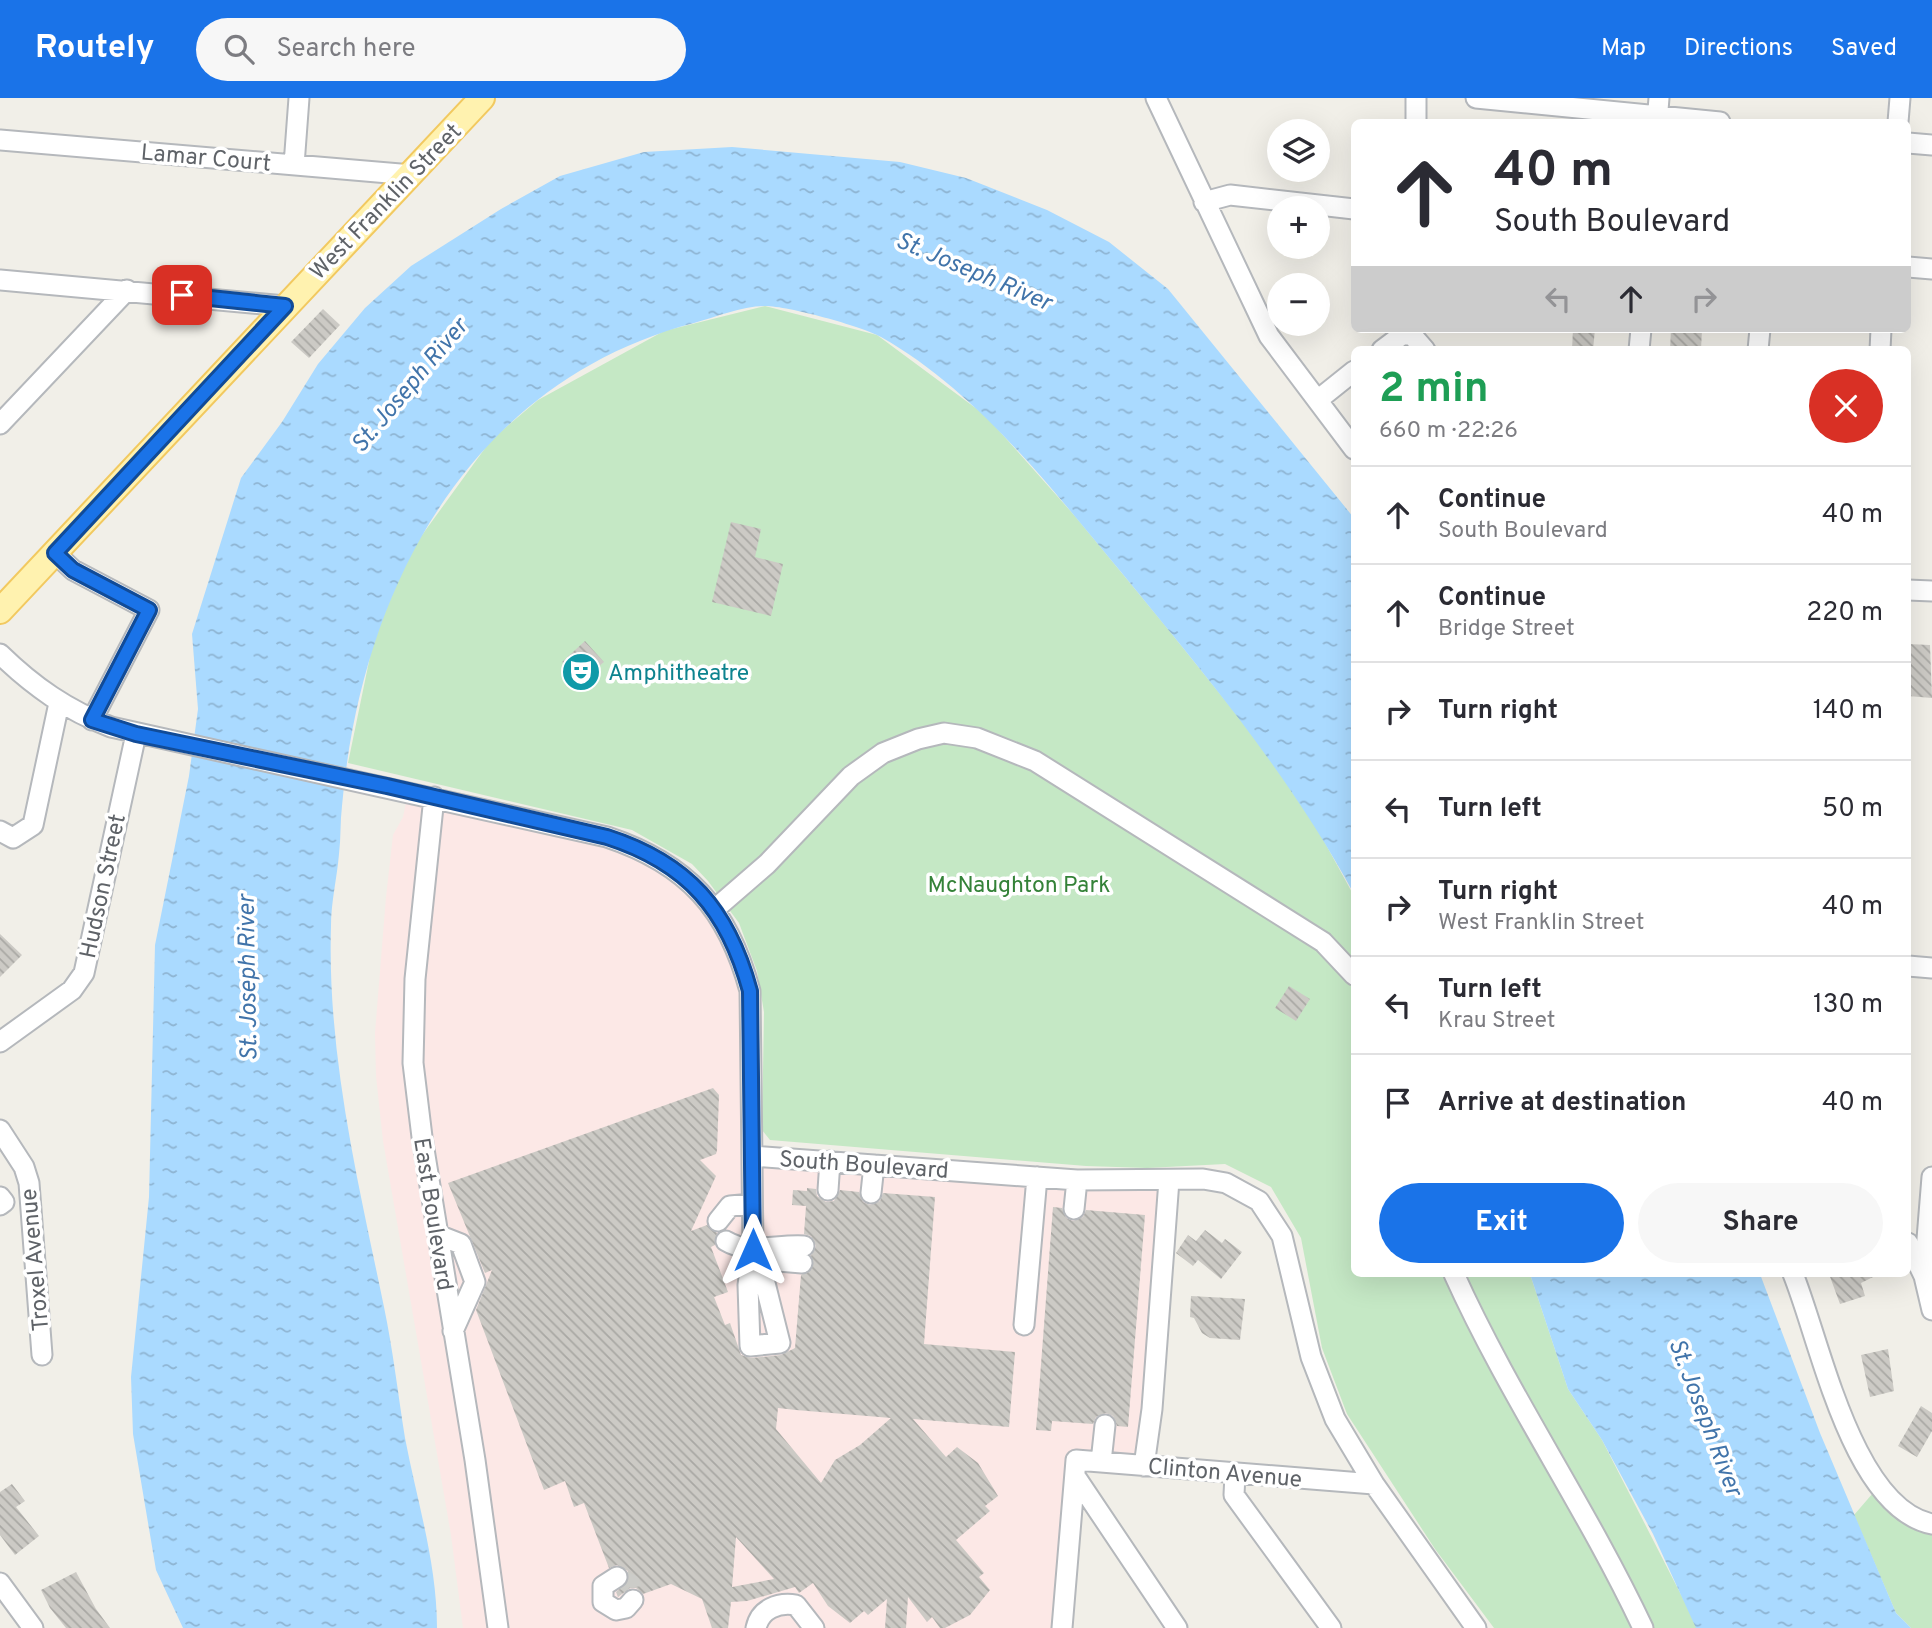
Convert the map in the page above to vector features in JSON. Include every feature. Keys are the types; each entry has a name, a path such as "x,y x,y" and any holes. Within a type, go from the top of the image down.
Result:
{"main road":[{"name":"West Franklin Street","path":"0,611 482,98"}],"street":[{"path":"294,165 299,98"},
{"path":"1156,98 1269,335 1351,445"},
{"path":"1416,98 1416,119"},
{"path":"1476,98 1658,112 1701,119"},
{"path":"1898,119 1900,98"},
{"name":"Lamar Court","path":"0,140 412,175"},
{"path":"1911,142 1932,145"},
{"path":"1204,202 1230,195 1351,209"},
{"path":"1911,267 1932,269"},
{"path":"0,280 285,306"},
{"path":"0,423 127,290"},
{"path":"1386,346 1401,333"},
{"path":"1405,333 1412,335 1422,346"},
{"path":"1318,399 1351,373"},
{"path":"55,553 73,570 149,610 92,720"},
{"path":"1911,590 1932,592"},
{"name":"South Boulevard","path":"0,654 38,690 92,720 136,734 387,786 637,847 677,870 715,909 732,937 750,991 752,1156 1077,1180 1203,1179 1226,1183 1243,1190 1259,1201 1282,1236 1305,1335 1323,1391 1374,1484"},
{"path":"0,831 13,838 33,825 59,704"},
{"path":"715,909 767,864 851,776 883,753 918,738 944,733 977,738 1035,761 1323,942 1351,972"},
{"name":"Hudson Street","path":"0,1042 72,990 84,973 136,734"},
{"name":"East Boulevard","path":"434,797 412,1029 416,1094 479,1485 498,1628"},
{"path":"1911,966 1932,968"},
{"name":"Troxel Avenue","path":"0,1130 24,1167 30,1190 42,1355"},
{"path":"752,1156 753,1250"},
{"path":"828,1190 830,1161"},
{"path":"871,1193 874,1165"},
{"path":"1024,1325 1037,1177"},
{"path":"1924,1276 1932,1177"},
{"path":"1074,1209 1077,1180"},
{"path":"1144,1466 1152,1409 1170,1180"},
{"path":"0,1197 4,1202 0,1205"},
{"path":"718,1221 730,1206 752,1204"},
{"path":"438,1235 461,1244 475,1282 453,1331"},
{"path":"726,1241 737,1248 753,1250 778,1261 803,1255"},
{"path":"1911,1249 1924,1276 1932,1310"},
{"path":"1455,1277 1479,1331 1613,1564 1643,1628"},
{"path":"1794,1277 1852,1444 1872,1476 1895,1504 1921,1522 1932,1524"},
{"path":"1101,1462 1105,1425"},
{"name":"Clinton Avenue","path":"1076,1468 1101,1462 1374,1484"},
{"path":"1062,1628 1076,1468"},
{"path":"1076,1468 1177,1628"},
{"path":"1235,1474 1234,1495 1331,1628"},
{"path":"1374,1484 1476,1628"},
{"path":"617,1577 603,1586 603,1602 616,1610 626,1608 633,1600"},
{"path":"0,1583 33,1628"},
{"path":"756,1628 768,1610 782,1602 796,1605 814,1628"}],"shaded area":[{"path":"408,793 607,838 676,871 740,960 751,1157 1168,1181 1143,1465 1076,1459 1061,1628 463,1628 451,1535 383,1141 376,1076 375,1033 393,835 403,817"}],"green space":[{"name":"McNaughton Park","path":"765,306 877,335 985,415 1074,515 1253,735 1307,810 1351,891 1351,1277 1531,1277 1568,1389 1602,1440 1698,1628 1494,1628 1435,1549 1347,1414 1322,1348 1301,1238 1271,1187 1225,1164 1147,1168 1086,1166 770,1140 762,1130 764,1012 757,971 739,923 692,864 632,830 348,763 373,642 409,553 491,440 538,400 664,331"},
{"path":"1873,1493 1932,1532 1932,1628 1911,1628 1896,1613 1854,1515"}],"water":[{"name":"St. Joseph River","path":"732,147 900,162 966,178 1047,210 1109,242 1168,289 1351,514 1351,889 1302,808 1245,727 1040,475 981,413 950,385 881,337 842,322 790,309 765,306 747,308 694,323 615,352 547,393 489,444 441,505 403,573 374,647 353,725 332,908 331,974 334,1022 346,1118 387,1323 405,1438 430,1556 437,1628 183,1628 156,1570 133,1434 131,1377 149,1197 155,945 189,776 198,709 192,634 241,478 282,422 318,364 365,308 411,266 501,209 560,176 644,152"},
{"name":"St. Joseph River","path":"1531,1277 1761,1277 1820,1433 1896,1613 1911,1628 1696,1628 1653,1534 1602,1440 1568,1389"}],"building":[{"path":"323,309 340,325 309,358 291,342"},
{"path":"1573,333 1595,333 1593,346 1572,346"},
{"path":"1671,333 1702,333 1701,346 1670,346"},
{"path":"731,522 761,529 755,557 783,564 771,616 712,602"},
{"name":"Amphitheatre","path":"585,641 604,662 579,683 562,662"},
{"path":"1911,644 1930,645 1932,698 1911,696"},
{"path":"0,934 22,955 0,977"},
{"path":"1289,986 1310,999 1296,1021 1275,1008"},
{"path":"713,1088 719,1095 717,1150 716,1154 700,1160 716,1176 691,1231 707,1225 717,1233 715,1245 711,1247 728,1292 714,1297 725,1325 730,1323 741,1355 751,1358 781,1355 795,1348 801,1275 812,1269 811,1256 816,1246 811,1236 804,1234 806,1206 792,1205 793,1190 816,1189 817,1196 826,1202 834,1201 840,1190 859,1192 863,1202 870,1205 880,1201 883,1193 935,1197 924,1344 1015,1352 1009,1427 913,1419 946,1457 957,1447 978,1463 998,1496 985,1506 990,1511 956,1540 984,1573 979,1577 990,1590 970,1615 945,1628 940,1628 932,1617 927,1622 908,1597 906,1628 885,1628 887,1599 868,1615 864,1611 850,1623 828,1606 813,1583 799,1593 795,1587 747,1601 731,1602 728,1628 712,1628 702,1599 671,1584 643,1594 636,1588 630,1588 618,1597 616,1592 628,1582 628,1571 617,1565 609,1568 584,1503 574,1507 565,1481 544,1490 476,1310 492,1270 485,1273 448,1183","holes":["778,1408 796,1410 891,1418 860,1445 835,1460 821,1483 776,1429","736,1537 774,1579 732,1587"]},
{"path":"1053,1207 1062,1208 1066,1218 1073,1221 1083,1217 1086,1210 1145,1215 1128,1427 1117,1426 1113,1416 1106,1413 1096,1417 1093,1424 1052,1421 1051,1431 1036,1430"},
{"path":"1205,1230 1222,1243 1225,1239 1242,1252 1221,1279 1198,1260 1193,1266 1176,1253 1188,1235 1196,1241"},
{"path":"1830,1277 1873,1277 1861,1283 1865,1296 1840,1304"},
{"path":"1191,1296 1245,1299 1240,1340 1210,1338 1202,1333 1194,1318 1190,1317"},
{"path":"1888,1349 1894,1391 1870,1397 1861,1355"},
{"path":"1921,1406 1932,1413 1932,1431 1917,1457 1898,1446"},
{"path":"12,1484 25,1501 16,1507 39,1536 15,1555 0,1535 0,1492"},
{"path":"76,1572 96,1609 110,1628 66,1628 50,1608 41,1590"}],"tunnel":[{"path":"617,1577 631,1584 633,1600"}],"place":[{"name":"Amphitheatre","path":"581,672"}],"route":[{"path":"182,295 285,306 55,553 73,570 149,610 92,720 136,734 387,786 607,837 655,855 677,870 715,909 723,922 732,937 750,991 753,1250"}]}
